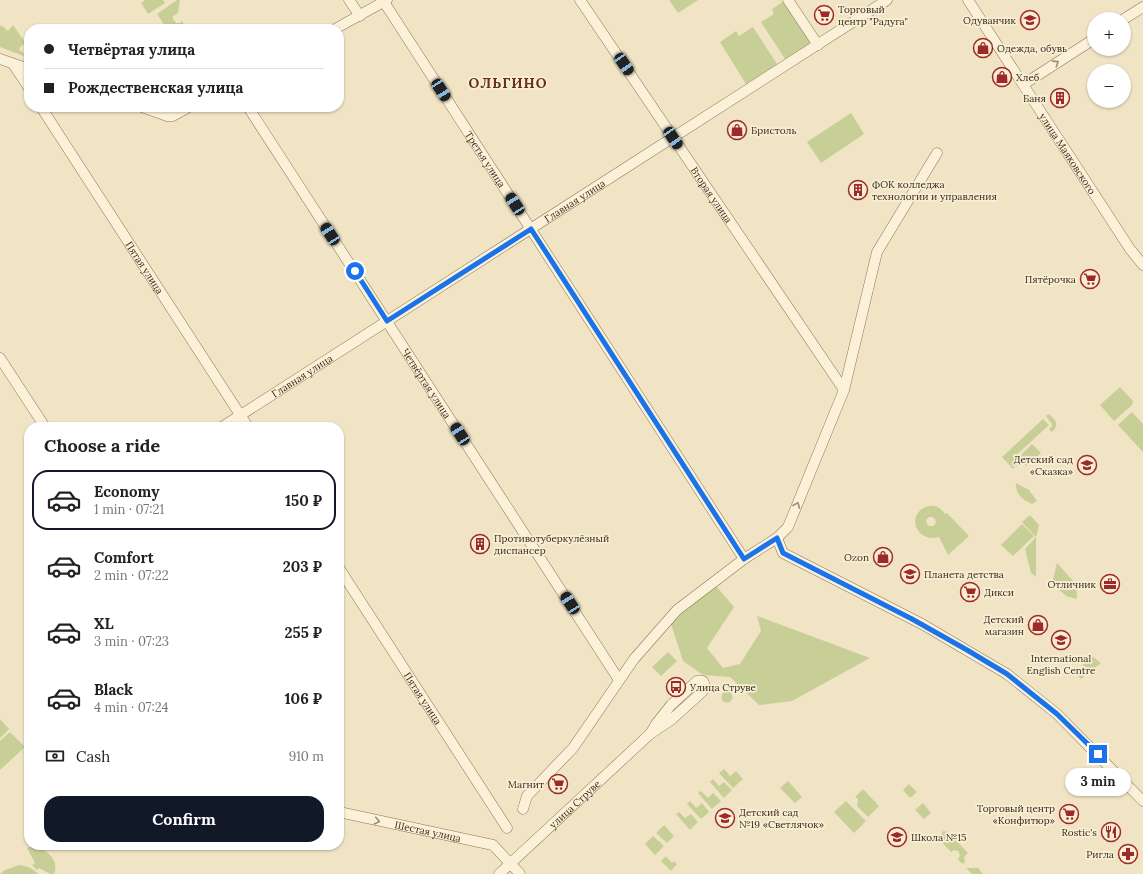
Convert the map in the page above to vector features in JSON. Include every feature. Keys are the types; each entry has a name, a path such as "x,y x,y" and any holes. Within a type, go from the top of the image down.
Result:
{"street":[{"path":"349,0 360,16"},
{"name":"Вторая улица","path":"580,0 844,390"},
{"path":"788,0 818,45"},
{"name":"Главная улица","path":"230,422 887,0"},
{"name":"улица Маяковского","path":"968,0 1130,249 1143,265"},
{"path":"344,24 385,1"},
{"name":"Третья улица","path":"385,1 744,559"},
{"path":"1131,15 1143,7"},
{"path":"1024,84 1087,44"},
{"path":"0,59 24,67"},
{"path":"13,64 24,80"},
{"name":"Пятая улица","path":"44,112 245,422"},
{"path":"156,112 167,116 172,116 180,112"},
{"name":"Четвёртая улица","path":"251,112 619,680"},
{"path":"523,809 527,796 573,748 634,659 680,606 744,559 777,538 788,527 844,390 877,252 937,152"},
{"path":"0,358 42,422"},
{"path":"777,538 783,553 902,614 1007,674 1057,714 1143,801"},
{"name":"Пятая улица","path":"344,576 507,828"},
{"name":"улица Струве","path":"498,874 650,734 671,720 701,694 704,688 704,683 700,681 694,683 671,705 650,734"},
{"name":"Шестая улица","path":"344,813 493,845 520,874"}],"green space":[{"path":"145,0 163,0 165,3 148,14 141,3"},
{"path":"177,0 180,0 178,13 173,16 173,19 176,23 180,23 182,21 184,24 164,24 157,14"},
{"path":"669,0 698,0 678,13"},
{"path":"784,1 806,34 810,43 785,59 761,22 774,14 772,9"},
{"path":"1,25 8,31 13,25 24,41 24,45 23,44 19,49 24,56 0,47"},
{"path":"753,27 777,64 746,84 720,42 736,31 739,36"},
{"path":"851,113 864,134 821,163 807,142"},
{"path":"1120,387 1133,401 1132,405 1114,421 1100,405"},
{"path":"1132,412 1143,424 1143,452 1118,425"},
{"path":"1049,414 1056,422 1056,427 1052,432 1049,429 1052,424 1046,416"},
{"path":"1043,419 1049,425 1014,457 1019,463 1013,469 1002,457"},
{"path":"1032,444 1041,453 1026,466 1018,458"},
{"path":"1016,483 1029,490 1037,501 1032,504 1026,501 1018,493"},
{"path":"929,506 938,507 945,514 947,513 969,536 948,555 939,537 931,538 924,536 919,532 915,520 917,514 922,509","holes":["929,517 935,519 936,523 933,526 929,526 926,520"]},
{"path":"1030,515 1039,525 1036,537 1022,522"},
{"path":"1022,524 1034,536 1013,556 1001,545"},
{"path":"1036,537 1036,577 1031,573 1025,549"},
{"path":"1057,563 1076,584 1077,599 1066,596 1052,583"},
{"path":"716,586 734,607 707,648 723,668 740,664 761,631 757,616 870,658 792,701 759,705 730,677 703,675 683,661 671,624 689,605"},
{"path":"668,652 677,661 661,676 652,667"},
{"path":"1089,654 1101,663 1081,679 1077,675"},
{"path":"727,691 731,693 733,697 731,701 727,703 723,701 721,697 723,693"},
{"path":"0,719 9,729 0,738"},
{"path":"10,732 24,746 24,748 0,770 0,741"},
{"path":"724,769 730,776 736,771 743,779 733,788 719,773"},
{"path":"713,779 719,786 724,782 732,790 724,798 710,782"},
{"path":"788,781 802,797 795,803 780,788"},
{"path":"909,784 917,792 910,798 903,790"},
{"path":"863,789 879,806 868,817 857,806 858,799 855,797"},
{"path":"701,791 708,798 713,793 721,801 712,809 698,793"},
{"path":"690,801 696,808 702,803 709,812 701,819 687,804"},
{"path":"846,801 866,821 854,833 834,812"},
{"path":"923,803 931,813 924,819 915,810"},
{"path":"679,812 685,818 691,814 698,822 690,830 676,814"},
{"path":"664,825 674,836 667,843 656,833"},
{"path":"943,831 948,832 968,853 964,857 965,862 963,864 958,860 960,855 958,851 954,850 951,852 939,839"},
{"path":"653,836 664,846 655,855 645,844"},
{"path":"28,850 43,850 47,852 55,864 54,874 50,874 39,868 37,870 32,865 35,863"},
{"path":"666,856 672,863 674,861 677,864 671,871 661,861"},
{"path":"19,865 30,868 38,874 0,874 5,870"},
{"path":"966,868 978,868 983,874 972,874"}],"place":[{"name":"Торговый центр \"Радуга\"","path":"824,15"},
{"name":"Одуванчик","path":"1030,20"},
{"name":"Одежда, обувь","path":"983,48"},
{"name":"Хлеб","path":"1002,77"},
{"name":"Баня","path":"1060,98"},
{"name":"Бристоль","path":"737,130"},
{"name":"ФОК колледжа технологии и управления","path":"858,190"},
{"name":"Пятёрочка","path":"1090,279"},
{"name":"Детский сад «Сказка»","path":"1087,465"},
{"name":"Противотуберкулёзный диспансер","path":"480,544"},
{"name":"Ozon","path":"883,557"},
{"name":"Планета детства","path":"910,574"},
{"name":"Отличник","path":"1110,584"},
{"name":"Дикси","path":"970,592"},
{"name":"Детский магазин","path":"1038,625"},
{"name":"International English Centre","path":"1061,640"},
{"name":"Улица Струве","path":"676,687"},
{"name":"Магнит","path":"558,784"},
{"name":"Торговый центр «Конфитюр»","path":"1069,814"},
{"name":"Детский сад №19 «Светлячок»","path":"725,818"},
{"name":"Rostic's","path":"1111,832"},
{"name":"Школа №15","path":"897,837"},
{"name":"Ригла","path":"1128,854"}],"district":[{"name":"ОЛЬГИНО","path":"508,83"}],"route":[{"path":"355,271 387,321 531,229 744,559 777,538 783,553 912,619 1007,674 1057,714 1098,754"}]}
